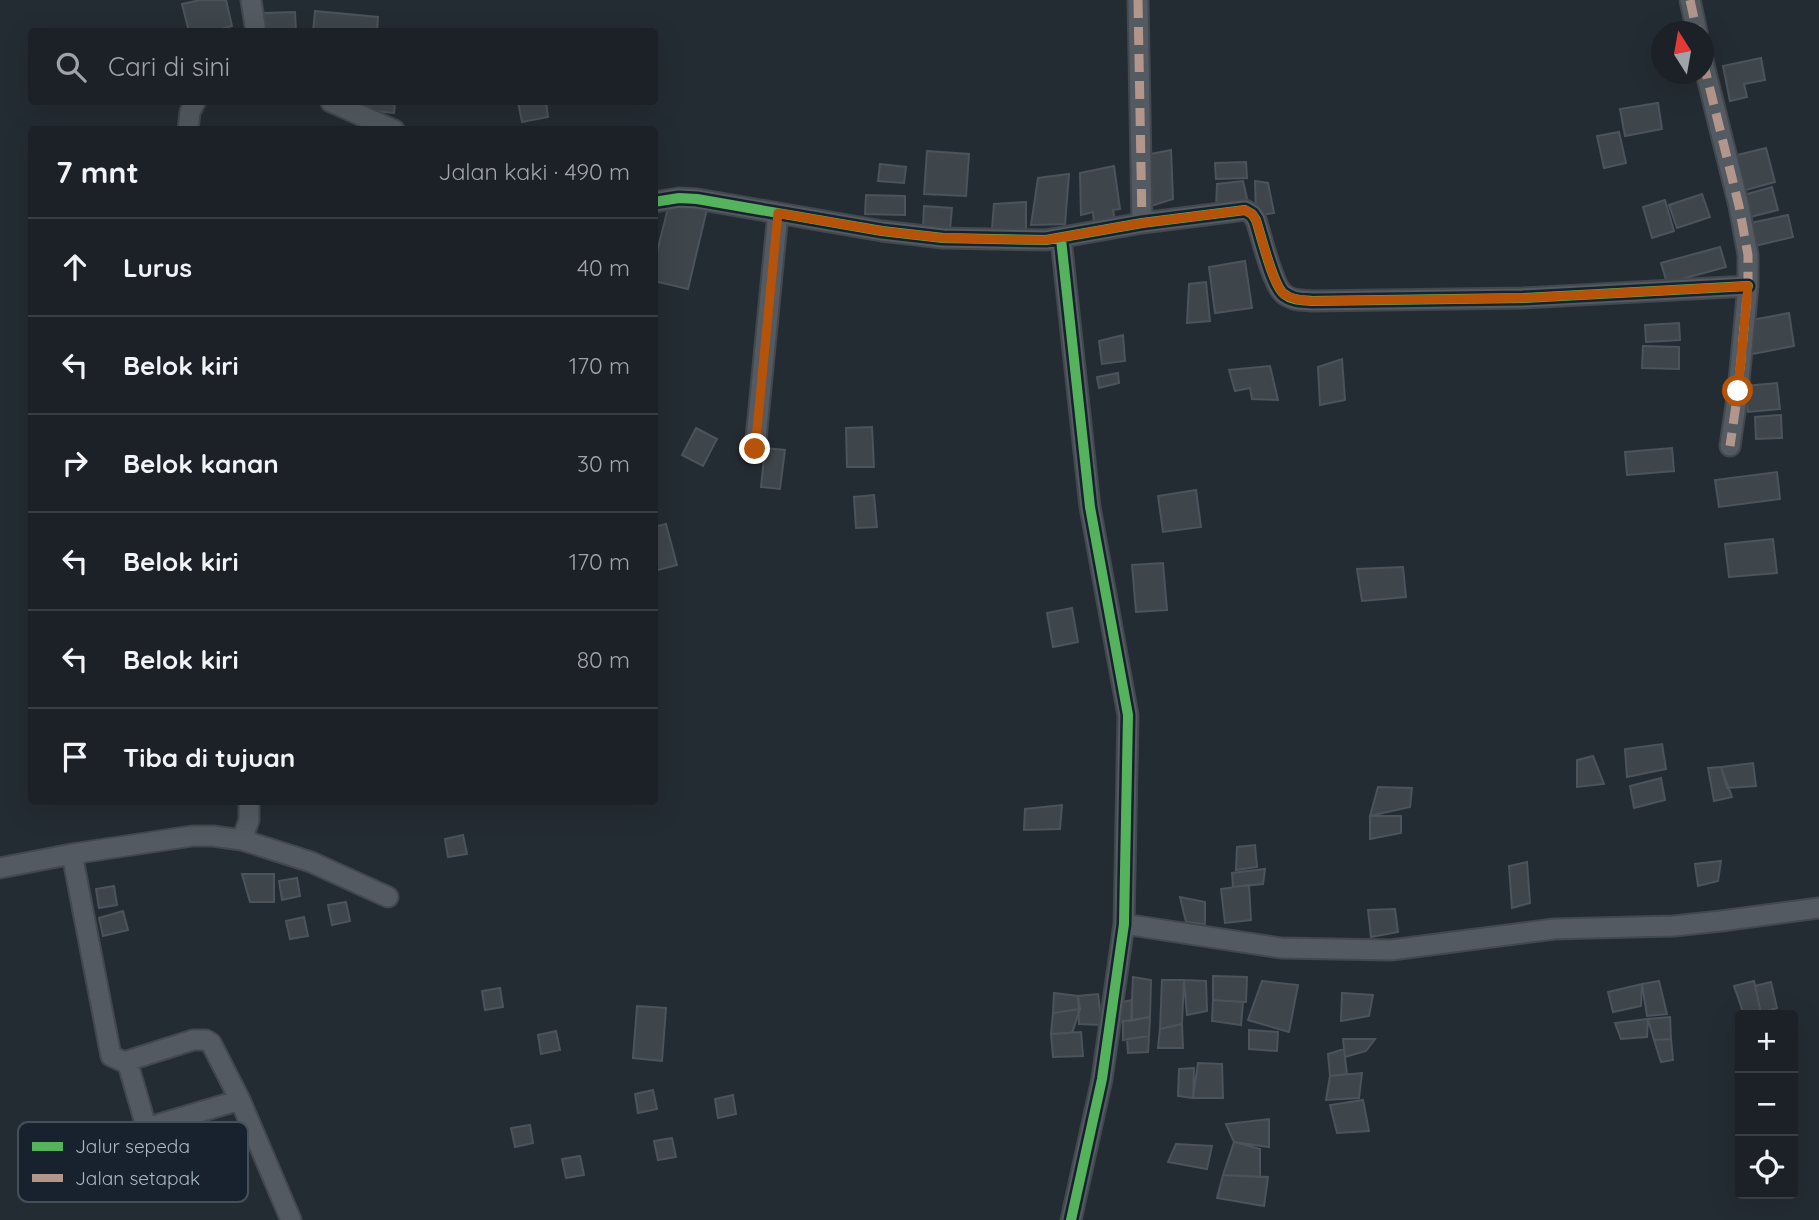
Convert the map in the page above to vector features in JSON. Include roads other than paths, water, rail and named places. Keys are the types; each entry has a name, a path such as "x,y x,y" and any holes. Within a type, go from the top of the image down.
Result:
{"street":[{"path":"251,0 255,28"},
{"path":"1138,0 1142,223"},
{"path":"1690,0 1695,21"},
{"path":"1709,84 1739,206 1748,255 1748,286 1730,446"},
{"path":"188,126 193,105"},
{"path":"338,105 385,126"},
{"path":"658,201 697,199 882,231 943,238 1046,240 1142,223 1245,210 1256,220 1280,291 1295,300 1523,298 1748,286"},
{"path":"755,449 778,213"},
{"path":"1061,239 1090,507 1128,715 1124,924 1102,1079 1071,1220"},
{"path":"242,840 249,820 249,805"},
{"path":"0,868 192,836 214,836 242,840 311,862 388,897"},
{"path":"72,854 111,1056 127,1061 193,1040 206,1040 211,1043 240,1100 290,1220"},
{"path":"1124,924 1281,947 1391,950 1554,929 1674,926 1819,908"},
{"path":"127,1061 144,1122"},
{"path":"166,1122 240,1100"}]}
